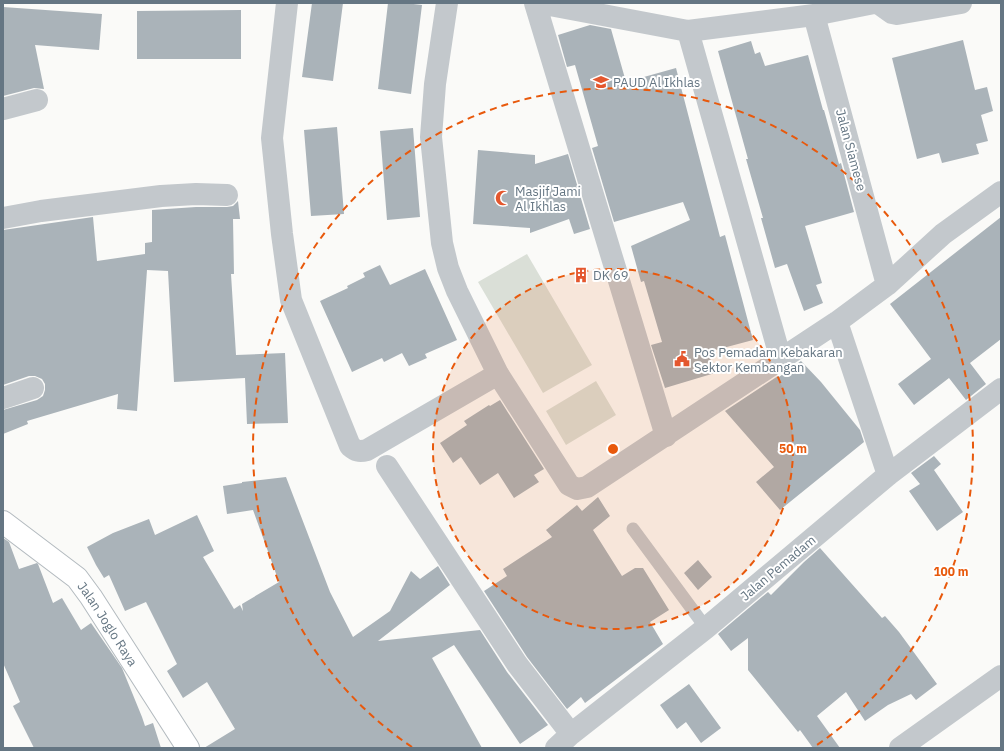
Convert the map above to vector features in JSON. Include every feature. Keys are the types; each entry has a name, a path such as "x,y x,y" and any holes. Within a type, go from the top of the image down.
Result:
{"main road":[{"name":"Jalan Joglo Raya","path":"3,522 77,578 91,597 188,748"}],"street":[{"path":"287,3 272,138 282,234 291,300 350,446 354,450 360,452 367,450 498,374"},
{"path":"447,3 435,84 431,137 442,243 448,268 457,291 498,374 569,485 577,489 587,487 837,322 887,285 943,234 1001,192"},
{"path":"536,3 666,436"},
{"path":"540,3 688,31 814,15 874,3"},
{"path":"878,3 892,13 897,14 961,3"},
{"name":"Jalan Siamese","path":"814,15 887,285"},
{"path":"688,31 781,360"},
{"path":"3,109 37,100"},
{"path":"3,218 41,210 161,196 196,194 227,195"},
{"path":"837,322 888,475"},
{"path":"3,398 33,388"},
{"name":"Jalan Pemadam","path":"564,741 706,628 888,475 1001,389"},
{"path":"387,466 517,664 564,741"},
{"path":"900,748 1001,676"}],"lane":[{"path":"633,529 706,628"}],"shaded area":[{"path":"527,254 592,365 543,393 478,282"},
{"path":"596,381 616,415 566,445 546,411"}],"building":[{"path":"312,3 343,3 333,81 302,77"},
{"path":"388,3 422,5 411,94 378,89"},
{"path":"3,7 102,14 99,50 35,45 44,89 34,88 3,96"},
{"path":"241,10 241,59 137,59 137,11"},
{"path":"590,25 611,29 626,82 676,68 720,237 725,235 753,340 708,352 715,373 665,388 651,345 662,342 644,281 641,282 631,246 690,220 683,202 614,222 592,148 598,146 575,65 567,67 558,35"},
{"path":"963,40 975,90 987,87 993,111 981,115 988,141 976,144 979,154 942,163 939,153 917,159 892,58"},
{"path":"751,41 755,54 760,52 765,66 808,55 839,164 841,163 854,212 805,226 822,283 816,285 823,303 804,311 787,264 775,268 761,218 763,218 746,159 748,159 718,51"},
{"path":"337,127 344,214 311,216 304,130"},
{"path":"413,128 420,217 387,220 380,131"},
{"path":"478,150 535,155 535,164 568,154 590,229 574,234 569,219 530,233 530,228 473,224"},
{"path":"238,201 240,219 233,219 234,274 231,274 236,355 285,353 288,423 247,424 245,378 174,382 168,271 147,270 137,411 117,409 118,394 27,421 28,424 3,434 3,410 37,400 43,396 45,384 42,379 35,376 29,376 3,385 3,230 93,217 97,261 145,254 145,243 152,242 152,210 196,207 227,207 233,206"},
{"path":"1001,217 1001,339 970,363 986,384 966,400 949,378 914,405 898,384 931,359 890,304"},
{"path":"380,265 390,285 425,269 457,340 425,354 427,358 409,366 402,353 384,362 382,358 352,372 320,301 348,288 347,286 365,277 363,273"},
{"path":"801,361 821,382 860,430 864,442 780,510 756,482 774,467 725,411 778,376 779,377"},
{"path":"500,400 544,469 534,475 539,482 514,498 498,473 480,485 461,457 453,463 440,443 467,425 464,421 489,405 490,406"},
{"path":"934,456 941,464 934,470 963,512 937,531 909,491 920,484 911,473"},
{"path":"286,477 330,592 353,637 390,611 411,571 420,579 438,566 450,585 378,641 480,630 507,672 548,725 520,744 454,645 432,658 482,748 204,748 235,729 207,682 183,698 167,671 177,664 146,602 125,611 109,575 104,578 87,547 113,533 149,519 155,535 197,515 214,551 203,557 234,609 240,605 243,611 242,604 279,582 253,510 227,514 223,486 242,482"},
{"path":"598,497 610,516 593,530 622,576 635,568 643,568 669,610 650,622 663,644 585,703 581,697 567,709 527,657 484,591 507,576 503,569 552,537 546,530 577,505 582,511"},
{"path":"3,538 9,542 19,569 37,563 38,564 53,603 62,598 81,630 91,623 122,668 145,726 153,723 161,748 34,748 13,706 20,702 3,663"},
{"path":"820,548 882,618 885,616 899,632 937,684 916,700 911,694 888,705 865,721 846,692 817,716 840,748 813,748 800,730 798,732 748,670 748,638 731,651 718,634 768,592 771,595"},
{"path":"698,560 712,577 698,590 684,573"},
{"path":"689,684 721,728 701,743 686,722 677,729 660,705"}],"place":[{"name":"PAUD Al Ikhlas","path":"601,82"},
{"name":"Masjif Jami Al Ikhlas","path":"503,198"},
{"name":"DK 69","path":"581,275"},
{"name":"Pos Pemadam Kebakaran Sektor Kembangan","path":"682,359"}]}
